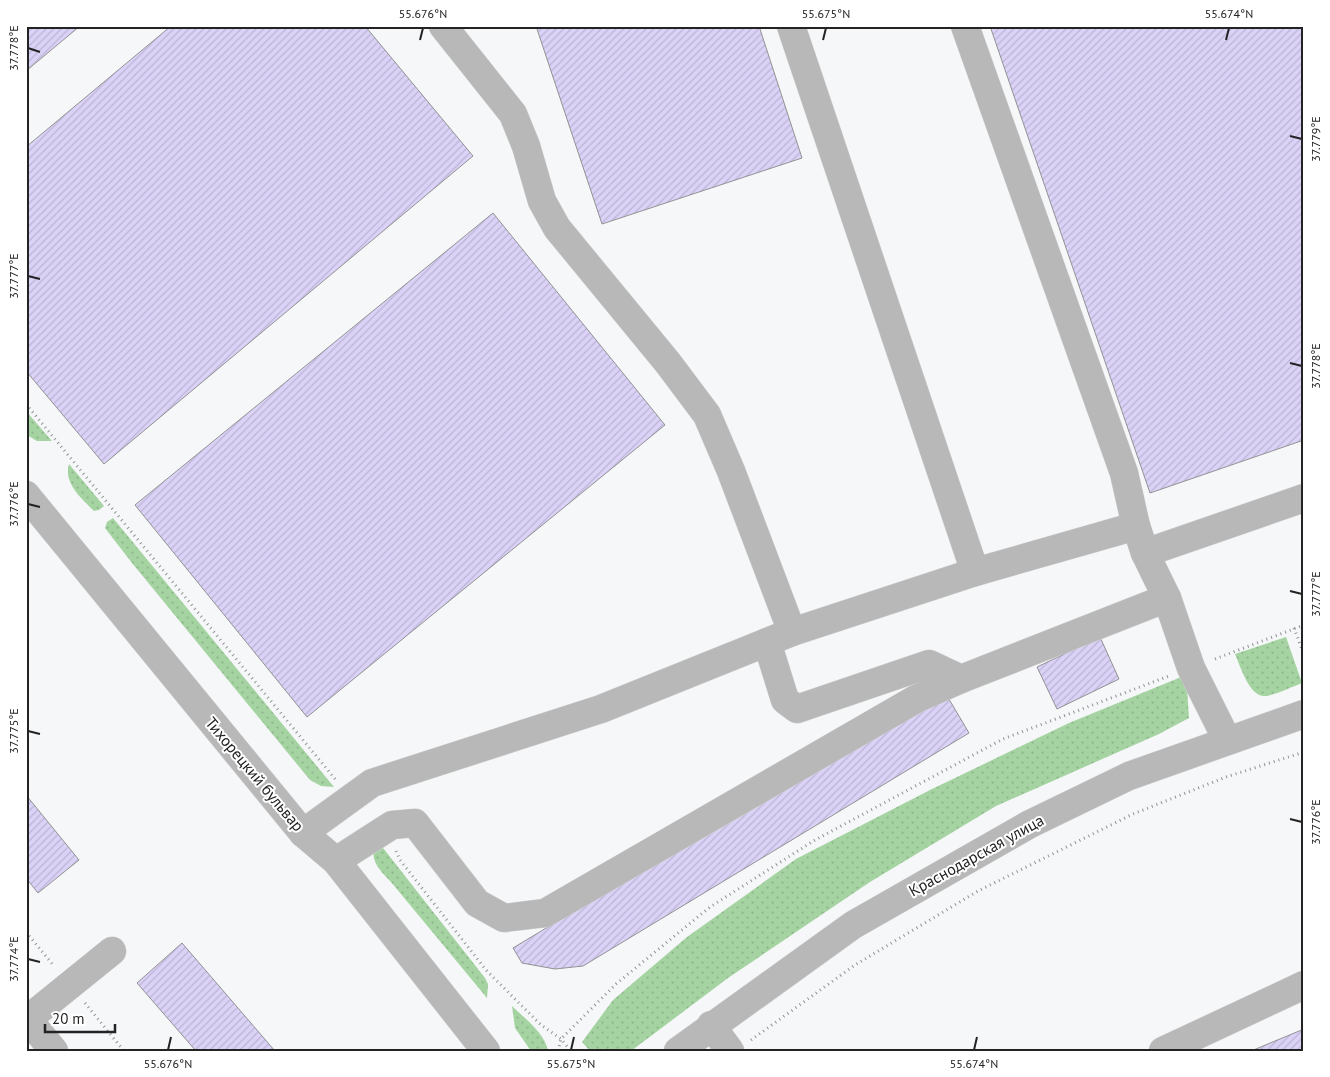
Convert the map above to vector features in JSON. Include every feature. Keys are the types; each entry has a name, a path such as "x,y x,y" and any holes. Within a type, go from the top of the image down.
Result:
{"street":[{"path":"443,26 513,114 526,146 542,201 557,228 668,363 707,415 731,471 792,632"},
{"path":"791,26 975,572"},
{"path":"965,26 1124,473 1136,526 1145,553 1167,598 1191,668 1227,740"},
{"name":"Тихорецкий бульвар","path":"26,494 304,833 336,862 486,1051"},
{"path":"1145,553 1304,498"},
{"path":"304,833 372,783 601,709 792,632 975,572 1136,526"},
{"path":"336,862 392,825 415,823 477,903 504,918 545,913 916,700 961,679 1167,598"},
{"path":"766,642 785,700 797,709 929,664 961,679"},
{"name":"Краснодарская улица","path":"678,1051 711,1025 853,925 1030,824 1129,776 1304,714"},
{"path":"54,1051 27,1018 112,951"},
{"path":"1163,1051 1304,985"},
{"path":"711,1025 737,1048"}],"path":[{"path":"26,404 332,774 350,799"},
{"path":"558,1051 561,1039 616,984 710,907 815,840 1003,739 1304,625"},
{"path":"1294,628 1304,655"},
{"path":"737,1048 855,965 978,891 1134,814 1226,777 1304,752"},
{"path":"384,830 400,860 486,970 541,1025 561,1039 570,1051"}],"green space":[{"path":"26,411 52,441 37,441 27,435"},
{"path":"69,464 104,506 99,510 94,511 71,484 68,471"},
{"path":"113,518 334,787 321,786 310,780 105,528 107,522"},
{"path":"1286,637 1302,683 1273,694 1259,695 1246,680 1235,654"},
{"path":"1186,675 1189,718 1159,734 996,806 870,882 728,978 631,1051 590,1051 582,1042 613,1000 687,937 796,859 930,790 1069,723"},
{"path":"376,839 485,978 488,984 487,998 378,867 373,852"},
{"path":"512,1006 543,1038 548,1051 531,1051 515,1028"}],"building":[{"path":"26,26 80,26 26,71"},
{"path":"171,26 365,26 473,156 104,464 26,371 26,147"},
{"path":"536,26 759,26 802,158 602,224"},
{"path":"990,26 1304,26 1304,440 1150,493"},
{"path":"493,213 665,425 307,717 135,505"},
{"path":"1100,637 1119,679 1057,709 1037,667"},
{"path":"943,689 969,733 583,966 555,969 522,963 513,948"},
{"path":"26,795 79,860 38,893 26,878"},
{"path":"182,943 275,1051 196,1051 137,983"},
{"path":"1304,1029 1304,1051 1251,1051"}]}
